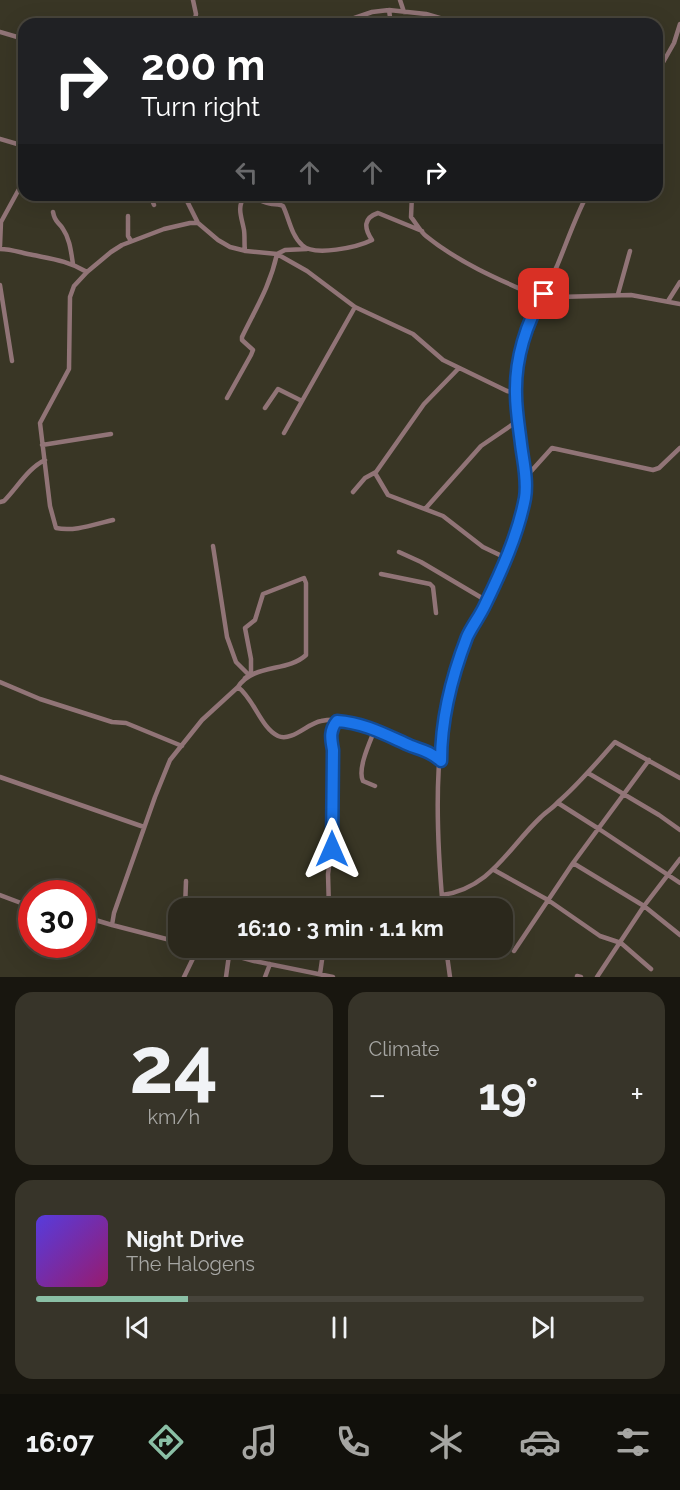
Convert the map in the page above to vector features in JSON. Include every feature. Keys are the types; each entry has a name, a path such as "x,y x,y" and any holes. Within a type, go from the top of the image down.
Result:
{"street":[{"path":"193,0 195,18"},
{"path":"400,0 404,12"},
{"path":"389,9 390,18"},
{"path":"360,18 372,12 389,9 440,18"},
{"path":"663,63 674,43 680,24"},
{"path":"0,33 18,38"},
{"path":"674,43 680,46"},
{"path":"0,139 18,144"},
{"path":"18,191 1,222 0,248 73,264 87,272"},
{"path":"152,201 154,206"},
{"path":"187,201 198,223 218,240 244,251 277,254 307,271 355,307 413,334 438,356 507,391 516,393"},
{"path":"242,201 240,204 244,251"},
{"path":"263,201 271,204 279,203 283,206 299,241 308,249"},
{"path":"407,225 411,217 412,201"},
{"path":"442,898 436,785 441,761 441,734 447,698 466,640 506,558 523,508 526,488 516,393 522,344 527,327 584,201"},
{"path":"52,212 70,246 73,264"},
{"path":"277,254 285,250 337,249 366,243 372,240 367,232 366,222 368,218 378,213 422,231"},
{"path":"128,216 128,237 131,241"},
{"path":"190,223 194,216"},
{"path":"411,217 422,231 443,248 471,264 543,296 618,294 680,304"},
{"path":"113,520 65,530 56,528 50,506 40,419 60,389 69,369 70,297 74,286 111,252 131,241 164,229 198,223"},
{"path":"618,294 630,251"},
{"path":"227,398 253,350 242,340 242,337 273,273 277,254"},
{"path":"669,301 680,282"},
{"path":"0,285 12,361"},
{"path":"284,433 355,307"},
{"path":"353,492 365,478 375,473 424,404 459,368"},
{"path":"265,408 278,389 302,401"},
{"path":"425,509 481,446 519,420"},
{"path":"42,445 111,434"},
{"path":"525,478 552,448 653,470 659,468 680,448"},
{"path":"0,502 4,501 22,482 31,468 45,460"},
{"path":"375,473 388,495 451,521 483,547 506,558"},
{"path":"213,546 227,637 236,662 247,677"},
{"path":"399,552 421,562 487,601"},
{"path":"381,573 430,584 433,587 436,613"},
{"path":"112,925 117,903 170,760 202,720 238,687 247,677 251,674 251,659 245,628 255,620 263,594 304,578 306,584 306,656 247,677"},
{"path":"0,682 40,699 112,722 126,723 182,746"},
{"path":"238,687 246,693 266,725 278,736 294,734 318,721 353,722 430,752 441,761"},
{"path":"329,898 328,874 333,838 331,736 332,728 337,721"},
{"path":"375,729 366,750 361,775 363,781 375,786"},
{"path":"442,895 463,891 494,870 542,816 588,773 615,742 680,777"},
{"path":"514,951 573,863 649,760"},
{"path":"588,773 680,830"},
{"path":"0,777 144,827"},
{"path":"558,803 680,883"},
{"path":"597,977 644,906 680,859"},
{"path":"573,863 644,906 680,935"},
{"path":"494,870 548,900 600,936 621,943 651,969"},
{"path":"185,898 186,881"},
{"path":"0,895 18,902"},
{"path":"96,920 168,939"},
{"path":"184,977 193,958"},
{"path":"226,977 229,958"},
{"path":"243,958 333,977"},
{"path":"316,974 321,958"},
{"path":"447,958 450,977"},
{"path":"266,977 270,964"}],"route":[{"path":"332,849 333,750 331,736 332,728 337,721 353,722 375,729 430,752 441,761 441,734 451,685 466,640 486,604 507,556 523,508 526,488 516,393 517,374 527,327 544,294"}]}
